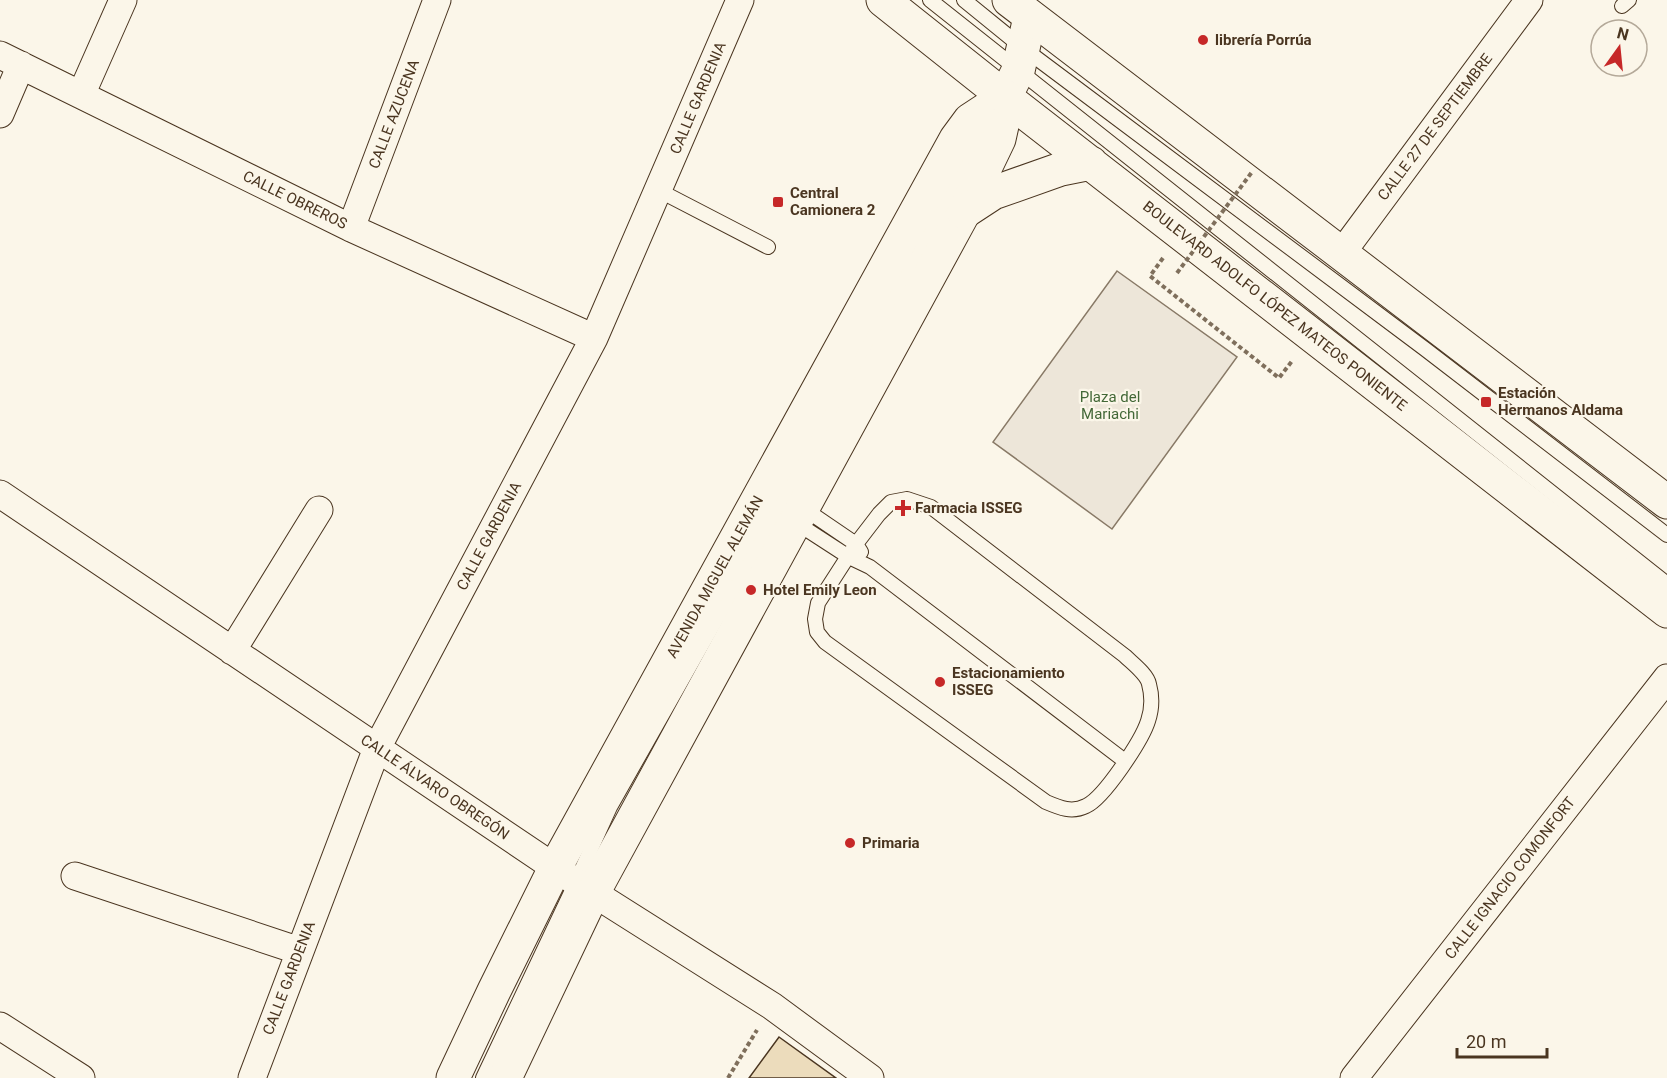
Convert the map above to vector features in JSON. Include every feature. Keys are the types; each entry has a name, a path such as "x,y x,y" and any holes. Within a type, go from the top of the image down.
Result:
{"main road":[{"name":"BOULEVARD ADOLFO LÓPEZ MATEOS PONIENTE","path":"884,0 1015,72 1091,163 1667,611"},
{"name":"AVENIDA MIGUEL ALEMÁN","path":"453,1078 799,515 964,212 999,139 1015,72 1025,6"},
{"path":"1025,6 1341,254 1667,502"},
{"name":"AVENIDA MIGUEL ALEMÁN","path":"506,1078 575,881 956,139 970,120 1015,72"},
{"path":"964,212 993,193 1062,169 1091,163"}],"street":[{"path":"81,95 123,0"},
{"name":"CALLE AZUCENA","path":"351,228 437,0"},
{"name":"CALLE GARDENIA","path":"252,1078 377,748 594,338 740,0"},
{"name":"CALLE 27 DE SEPTIEMBRE","path":"1341,254 1529,0"},
{"path":"0,114 10,60"},
{"name":"CALLE OBREROS","path":"10,60 351,228 594,338"},
{"name":"CALLE ÁLVARO OBREGÓN","path":"0,494 575,881 772,1006 870,1078"},
{"path":"232,651 319,510"},
{"name":"CALLE IGNACIO COMONFORT","path":"1354,1078 1667,678"},
{"path":"75,876 300,951"},
{"path":"0,1026 81,1078"}],"lane":[{"path":"930,0 1015,72 1313,302 1667,584"},
{"path":"964,0 1015,72 1425,349 1667,535"},
{"path":"658,190 768,248"},
{"path":"908,499 930,507 1125,656 1149,681 1151,700 1148,721 1125,761 1099,798 1085,807 1065,810 1046,802 825,642 817,632 814,619 818,603 852,550 891,502 908,499"},
{"path":"799,515 852,550 870,567 1125,761"},
{"path":"483,1078 575,881"}],"path":[{"path":"1185,280 1177,273 1252,172"},
{"path":"1180,233 1150,276 1279,378 1293,361 1284,354"},
{"path":"728,1078 772,1006"}],"green space":[{"name":"Plaza del Mariachi","path":"1117,271 1237,357 1112,529 993,442"}],"building":[{"path":"779,1037 836,1078 749,1078"}],"place":[{"name":"librería Porrúa","path":"1203,40"},
{"name":"Central Camionera 2","path":"778,202"},
{"name":"Estación Hermanos Aldama","path":"1486,402"},
{"name":"Farmacia ISSEG","path":"903,508"},
{"name":"Hotel Emily Leon","path":"751,590"},
{"name":"Estacionamiento ISSEG","path":"940,682"},
{"name":"Primaria","path":"850,843"}]}
